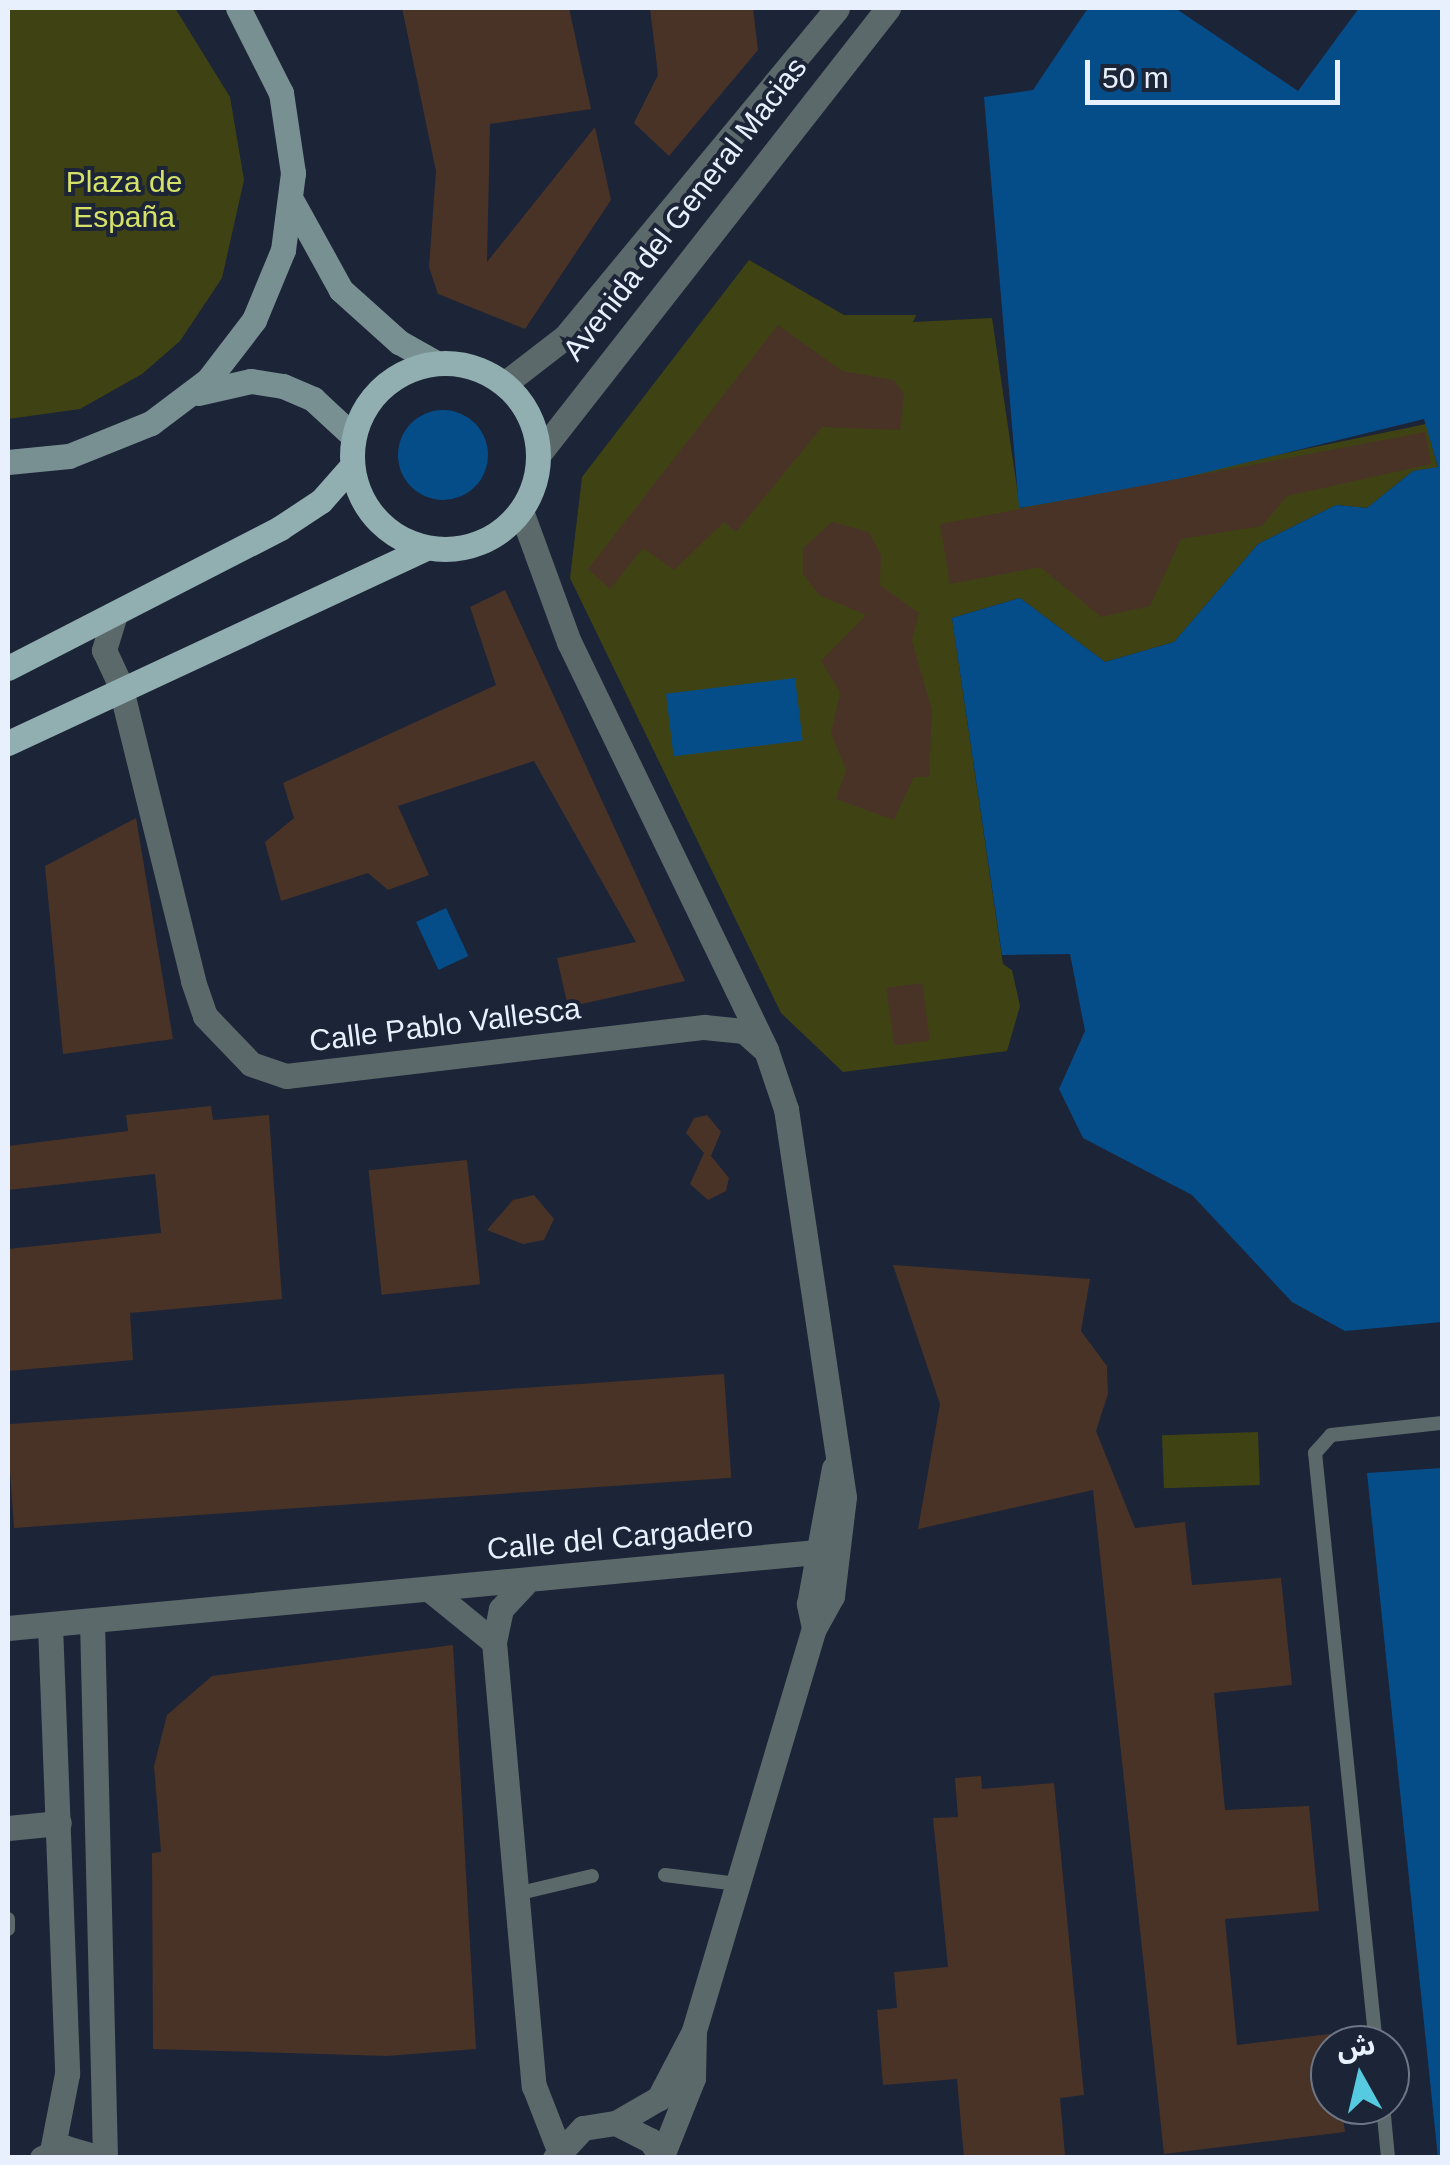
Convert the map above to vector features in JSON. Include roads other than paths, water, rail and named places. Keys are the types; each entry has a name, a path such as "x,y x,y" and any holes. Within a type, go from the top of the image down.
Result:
{"main road":[{"path":"189,397 254,320 276,274 292,200 281,93 243,12"},
{"path":"8,743 120,685 426,548 479,543 521,511 538,455 528,416 504,384 483,371 436,363 398,342 342,290 292,200"},
{"path":"426,548 376,520 352,466 353,436 392,379 436,363"},
{"path":"8,462 101,446 219,384 283,386 314,399 353,436"},
{"path":"8,668 301,516 352,466"}],"street":[{"name":"Avenida del General Macias","path":"538,455 888,8"},
{"name":"Avenida del General Macias","path":"504,384 566,336 828,10"},
{"path":"828,10 866,34"},
{"path":"521,511 569,642 766,1050 786,1109 843,1536 832,1596 814,1628 694,2031 658,2098 616,2123 583,2128 557,2154 534,2086 494,1642 501,1609 528,1580"},
{"name":"Calle Pablo Vallesca","path":"115,614 104,650 120,685 205,1016 252,1064 286,1076 704,1027 744,1032 766,1050"},
{"path":"814,1628 816,1552 834,1468"},
{"name":"Calle del Cargadero","path":"8,1628 816,1552"},
{"path":"429,1589 494,1642"},
{"path":"50,1624 67,2074 47,2154 81,2148 103,2158 92,1621"},
{"path":"8,1828 59,1822"},
{"path":"616,2123 634,2128 662,2157 694,2078 694,2031"}],"lane":[{"path":"1374,2025 1316,1453 1331,1435 1442,1423"},
{"path":"665,1874 737,1884"},
{"path":"516,1894 592,1876"},
{"path":"8,1919 8,1929"},
{"path":"1384,2125 1388,2158"}],"water":[{"path":"1088,8 1442,8 1442,1322 1345,1331 1292,1302 1192,1195 1083,1138 1059,1089 1085,1031 1070,954 1002,955 952,618 1020,598 1105,662 1174,642 1258,544 1336,505 1367,508 1413,471 1438,467 1424,419 1158,484 1019,508 984,97 1033,90"},
{"path":"443,410 475,423 488,455 475,487 443,500 411,487 398,455 411,423"},
{"path":"795,678 803,741 674,756 666,694"},
{"path":"446,908 468,956 438,970 416,922"},
{"path":"1442,1468 1442,2157 1438,2158 1367,1473"}],"park label":[{"name":"Plaza de España","path":"124,199"}]}
